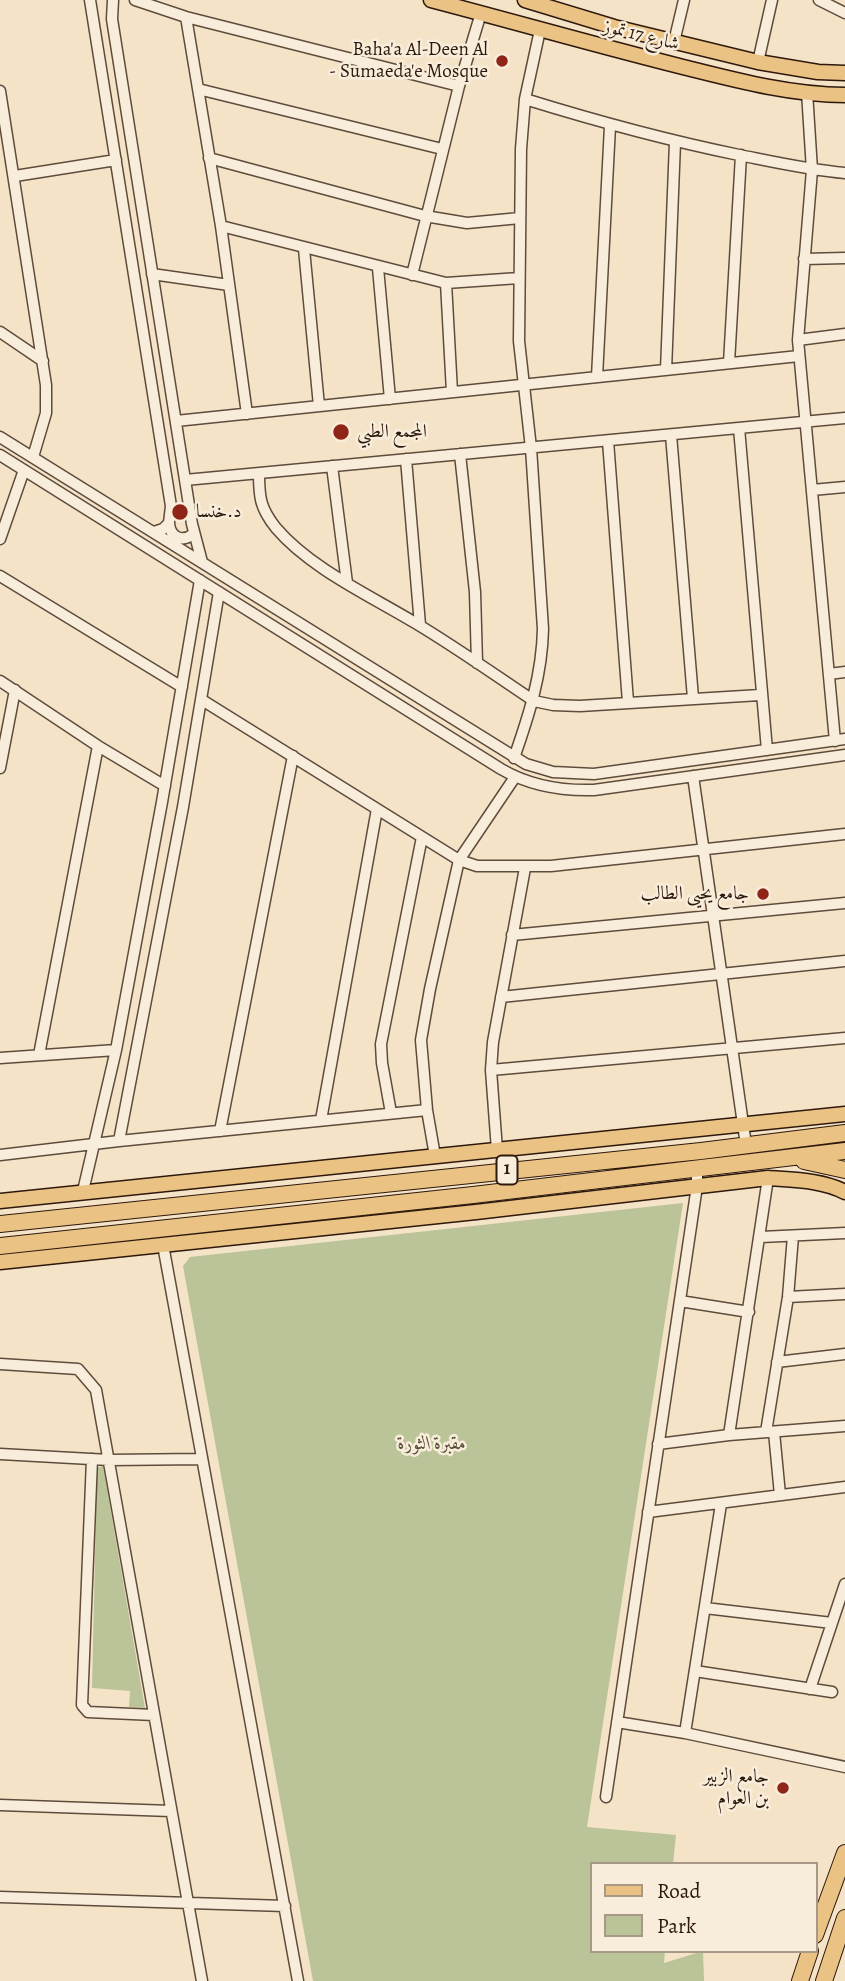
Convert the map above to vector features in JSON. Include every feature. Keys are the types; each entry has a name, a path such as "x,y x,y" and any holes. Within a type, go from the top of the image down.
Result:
{"highway":[{"name":"1","path":"0,1224 845,1133"},
{"path":"767,1159 845,1151"},
{"name":"1","path":"0,1246 473,1195 767,1159"},
{"path":"767,1159 807,1162 845,1170"},
{"path":"473,1195 476,1212"},
{"path":"169,1205 171,1226"},
{"path":"817,1930 845,1853"},
{"path":"824,1981 845,1918"},
{"path":"800,1981 809,1953"}],"main road":[{"name":"شارع 17 تموز","path":"431,0 738,80 807,92 845,95"},
{"name":"شارع 17 تموز","path":"534,1 578,16 758,62 784,68 845,73"},
{"path":"572,38 578,16"},
{"path":"0,1201 845,1114"},
{"path":"0,1262 768,1178 806,1181 836,1187 845,1192"}],"street":[{"path":"90,0 160,433 170,506 170,532 177,538 186,539 193,534"},
{"path":"113,0 112,19 193,534 202,562"},
{"path":"135,0 186,17 458,86"},
{"path":"674,42 684,0"},
{"path":"758,62 772,0"},
{"path":"819,0 845,13"},
{"path":"412,275 458,86 481,13"},
{"path":"186,17 221,226 247,414"},
{"path":"514,758 534,701 543,656 544,629 519,341 520,149 524,99 540,30"},
{"path":"198,89 442,149"},
{"path":"0,436 344,653 514,758 539,769 580,775 840,740 829,674 799,340 811,170 807,92"},
{"path":"0,94 46,385 46,413 33,457"},
{"path":"524,99 610,126 675,142 811,170 845,173"},
{"path":"597,377 610,126"},
{"path":"666,370 675,142"},
{"path":"729,363 741,155"},
{"path":"209,158 425,216 467,223 520,218"},
{"path":"15,176 116,160"},
{"path":"221,226 378,268 446,283 519,278"},
{"path":"304,248 319,406"},
{"path":"804,259 845,258"},
{"path":"378,268 390,399"},
{"path":"152,274 229,285"},
{"path":"446,283 453,392"},
{"path":"0,332 43,361"},
{"path":"799,340 845,334"},
{"path":"176,421 800,356"},
{"path":"185,480 845,418"},
{"path":"739,428 760,695 767,750"},
{"path":"671,435 693,698"},
{"path":"608,440 628,702"},
{"path":"460,454 475,592 477,663"},
{"path":"0,455 515,777 545,787 578,791 845,758"},
{"path":"405,460 420,625"},
{"path":"332,466 347,583"},
{"path":"0,539 24,470"},
{"path":"259,473 259,500 274,526 295,548 347,583 420,625 534,701 580,706 760,695"},
{"path":"812,490 845,487"},
{"path":"154,532 169,523"},
{"path":"0,576 183,687"},
{"path":"83,1191 116,1050 200,580"},
{"path":"119,1141 183,807 219,592"},
{"path":"336,665 344,653"},
{"path":"186,665 207,673"},
{"path":"829,674 845,672"},
{"path":"0,681 98,746 165,786"},
{"path":"0,768 16,690"},
{"path":"202,700 459,860 477,866 525,868 845,834"},
{"path":"39,1055 98,746"},
{"path":"220,1131 293,756"},
{"path":"662,780 657,776 659,769 682,762"},
{"path":"693,776 746,1145"},
{"path":"435,1156 427,1110 421,1040 432,976 459,860 515,777"},
{"path":"162,802 183,807"},
{"path":"321,1120 377,809"},
{"path":"391,1113 381,1044 422,837"},
{"path":"497,1150 491,1070 493,1042 525,868"},
{"path":"512,935 845,903"},
{"path":"501,997 845,961"},
{"path":"491,1070 845,1038"},
{"path":"0,1058 116,1050"},
{"path":"0,1155 427,1110"},
{"path":"606,1797 697,1186 697,1167"},
{"path":"729,1435 768,1178"},
{"path":"761,1237 845,1233"},
{"path":"780,1495 770,1432 777,1362 788,1297 793,1236"},
{"path":"163,1245 298,1981"},
{"path":"788,1297 845,1293"},
{"path":"680,1301 749,1312"},
{"path":"777,1362 845,1354"},
{"path":"0,1364 78,1369 96,1390 202,1981"},
{"path":"658,1444 729,1435 845,1426"},
{"path":"0,1454 109,1460 202,1459"},
{"path":"92,1459 82,1705 88,1712 154,1715"},
{"path":"648,1511 845,1487"},
{"path":"685,1733 721,1504"},
{"path":"810,1689 845,1584"},
{"path":"705,1608 832,1623"},
{"path":"695,1671 832,1692"},
{"path":"617,1722 685,1733 845,1767"},
{"path":"0,1805 171,1811"},
{"path":"0,1897 285,1906"}],"green space":[{"name":"مقبرة الثورة","path":"683,1203 587,1827 676,1835 673,1862 590,1862 590,1953 665,1953 664,1963 703,1953 704,1981 313,1981 183,1266 190,1257"},
{"path":"103,1466 145,1708 129,1707 130,1691 92,1688 97,1468"}],"place":[{"name":"Baha'a Al-Deen Al - Sumaeda'e Mosque","path":"502,61"},
{"name":"المجمع الطبي","path":"341,432"},
{"name":"د.خنسا","path":"180,512"},
{"name":"جامع يحيى الطالب","path":"763,894"},
{"name":"جامع الزبير بن العوام","path":"783,1788"}]}
